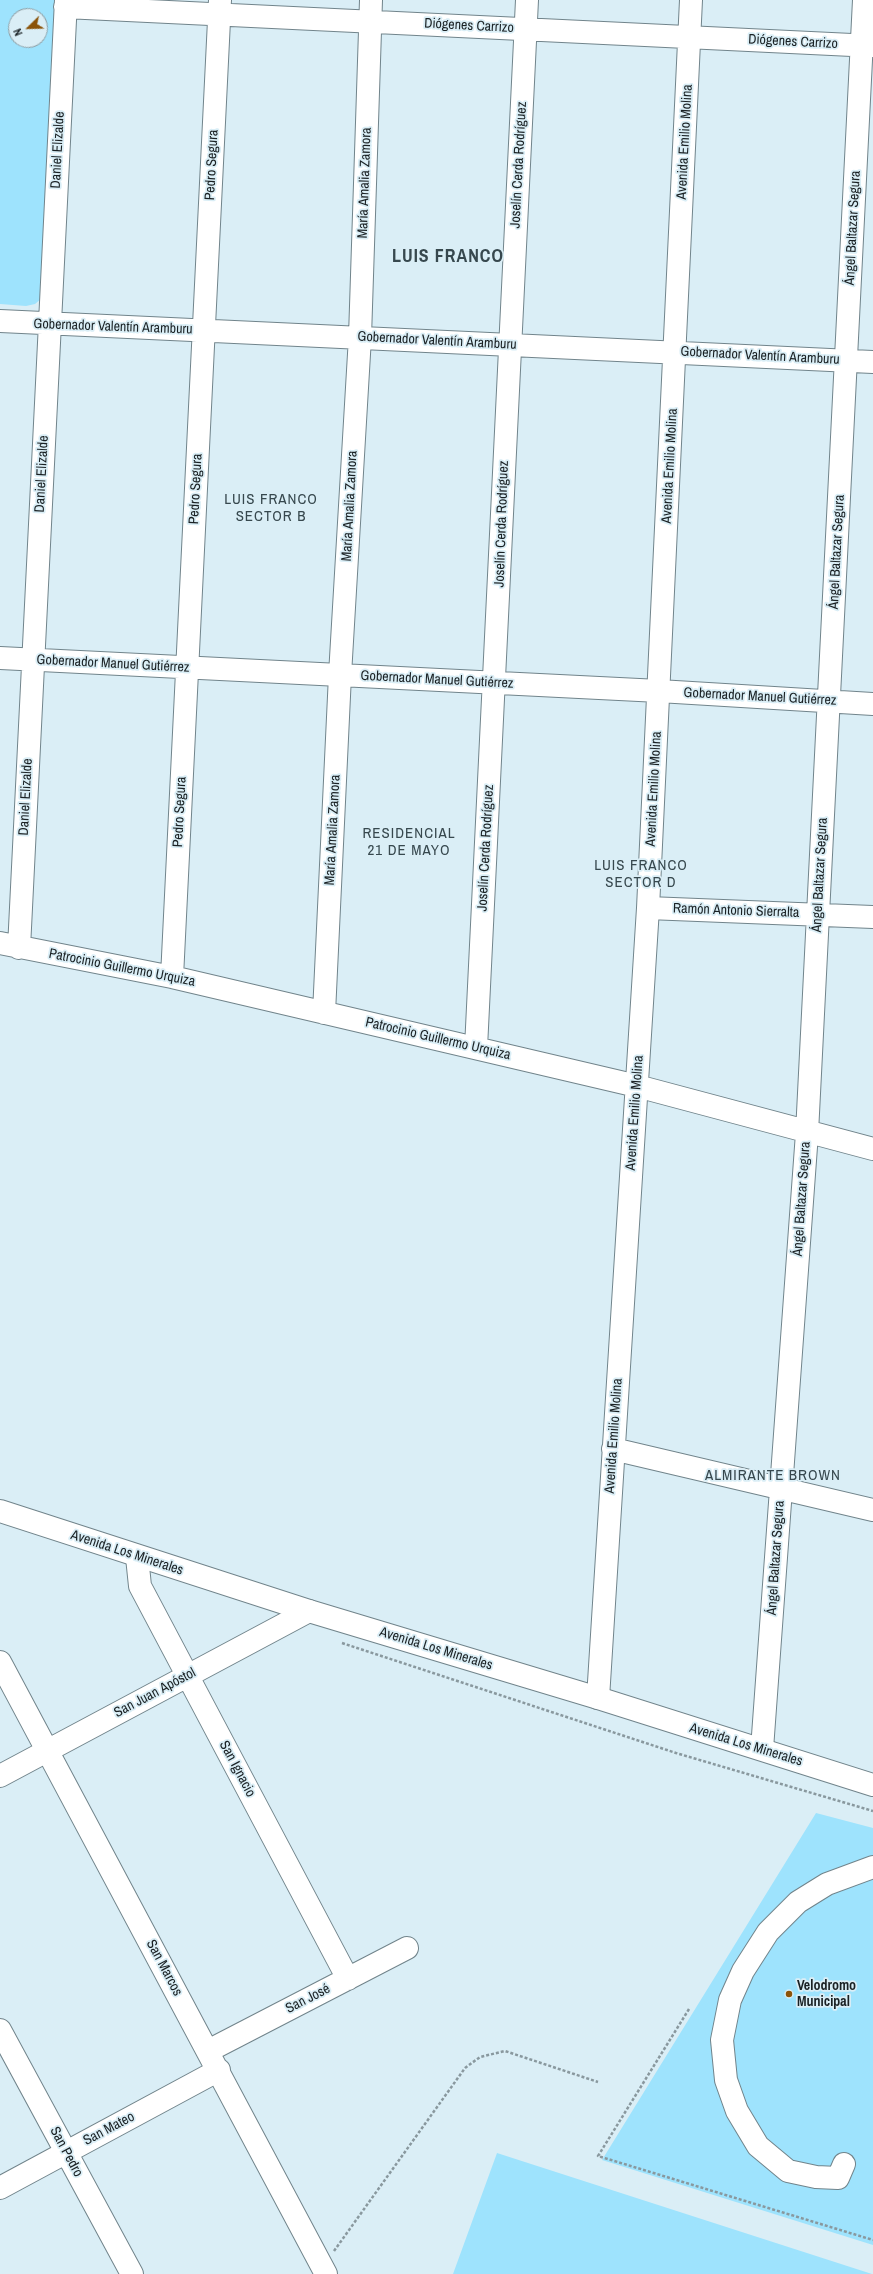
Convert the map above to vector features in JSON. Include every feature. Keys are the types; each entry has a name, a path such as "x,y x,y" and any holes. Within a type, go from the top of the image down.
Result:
{"street":[{"name":"María Amalia Zamora","path":"324,1013 340,675 360,337 371,0"},
{"name":"Joselín Cerda Rodríguez","path":"476,1048 495,683 509,344 528,0"},
{"name":"Avenida Emilio Molina","path":"598,1698 648,908 676,351 691,0"},
{"name":"Ángel Baltazar Segura","path":"762,1750 807,1133 847,360 868,45 864,0"},
{"name":"Diógenes Carrizo","path":"65,3 220,7 370,22 868,45"},
{"name":"Daniel Elizalde","path":"9,945 32,660 65,3"},
{"name":"Pedro Segura","path":"172,977 220,7"},
{"name":"Gobernador Valentín Aramburu","path":"0,321 676,351 873,362"},
{"name":"Gobernador Manuel Gutiérrez","path":"0,658 659,690 873,704"},
{"name":"Ramón Antonio Sierralta","path":"648,908 873,917"},
{"name":"Patrocinio Guillermo Urquiza","path":"9,945 172,977 637,1086 807,1133 873,1149"},
{"path":"613,1449 781,1490 873,1510"},
{"name":"Avenida Los Minerales","path":"0,1511 309,1611 598,1698 873,1785"},
{"name":"San Ignacio","path":"137,1556 140,1586 348,1979"},
{"name":"San Juan Apóstol","path":"0,1776 309,1611"},
{"name":"San Marcos","path":"0,1662 208,2050 324,2271"},
{"path":"844,2164 838,2178 816,2177 788,2171 758,2146 737,2111 726,2080 722,2040 730,2000 743,1971 768,1932 798,1902 827,1884 873,1867"},
{"name":"San José","path":"208,2050 407,1948"},
{"name":"San Pedro","path":"0,2030 132,2274"},
{"name":"San Mateo","path":"0,2188 218,2070"}],"path":[{"path":"338,1641 676,1753 873,1811"},
{"path":"689,2008 598,2156 873,2240"},
{"path":"324,2271 465,2068 480,2057 505,2051 598,2082"}],"shaded area":[{"path":"0,0 57,0 41,299 35,304 26,306 0,304"},
{"name":"Velodromo Municipal","path":"816,1813 873,1828 873,2245 602,2160"},
{"path":"497,2153 872,2274 453,2274"}],"place":[{"name":"Velodromo Municipal","path":"789,1994"}],"district":[{"name":"LUIS FRANCO","path":"448,257"},
{"name":"LUIS FRANCO SECTOR B","path":"271,508"},
{"name":"RESIDENCIAL 21 DE MAYO","path":"409,842"},
{"name":"LUIS FRANCO SECTOR D","path":"641,874"},
{"name":"ALMIRANTE BROWN","path":"773,1476"}]}
